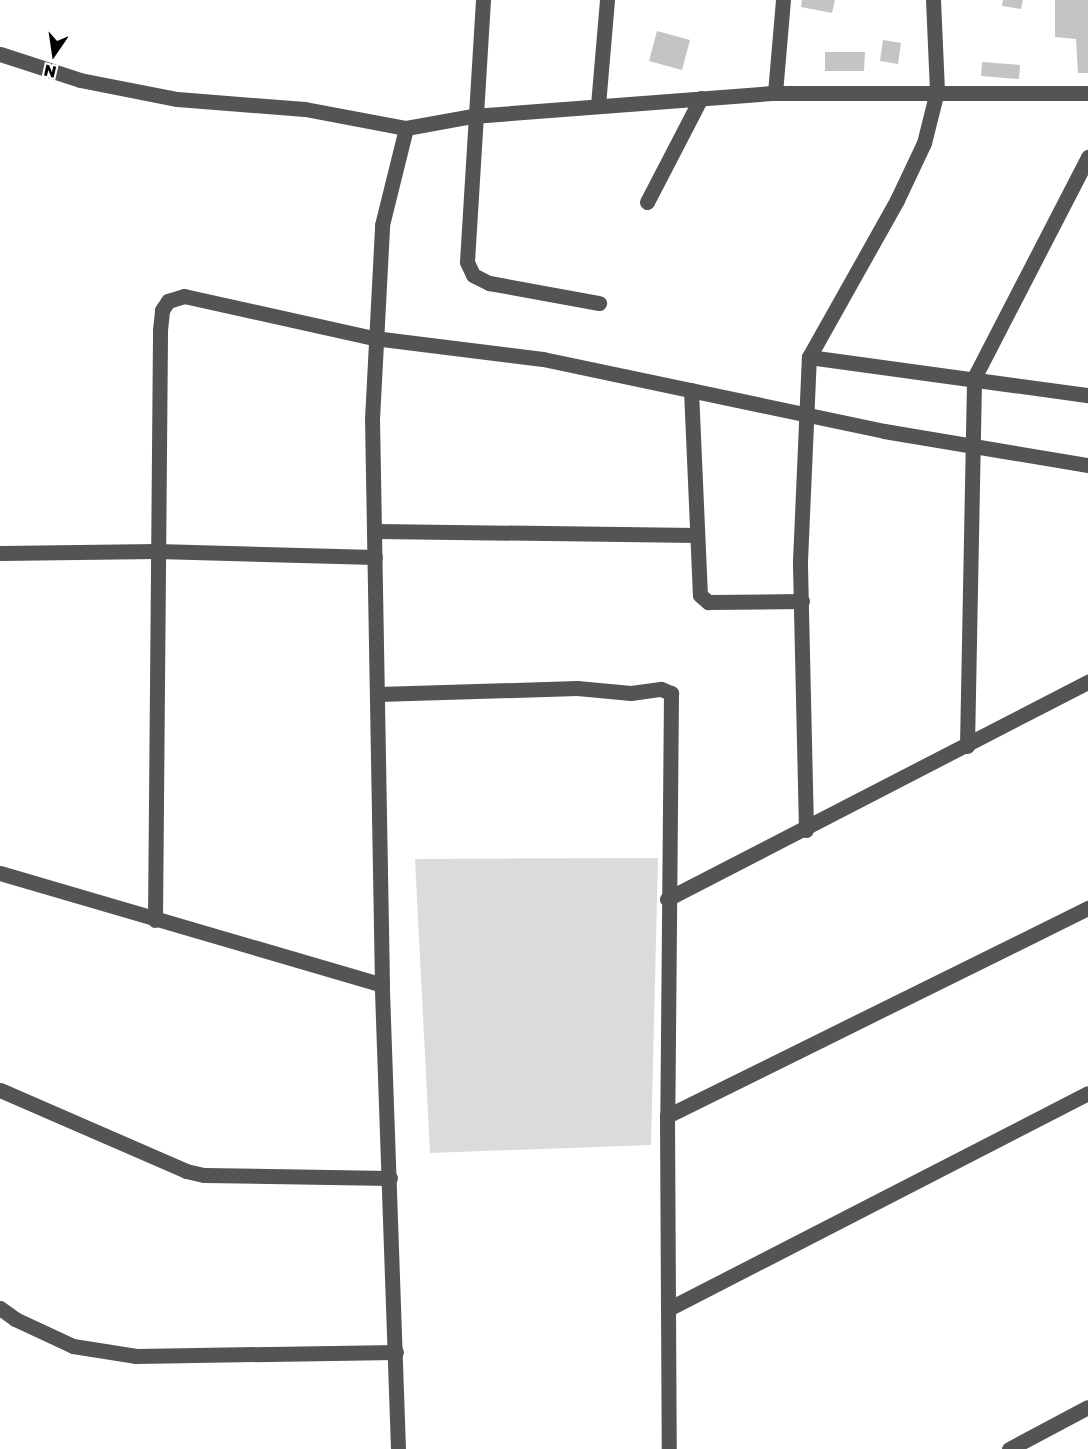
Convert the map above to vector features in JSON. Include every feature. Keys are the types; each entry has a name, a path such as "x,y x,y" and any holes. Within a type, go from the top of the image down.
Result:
{"street":[{"path":"483,0 473,116 467,262 473,275 489,283 599,303"},
{"path":"598,105 607,0"},
{"path":"775,93 783,0"},
{"path":"806,830 802,601 804,414 809,357 897,200 924,143 937,91 933,0"},
{"path":"0,54 80,81 177,99 305,110 406,128 473,116 775,93 937,91 1088,93"},
{"path":"647,202 701,98"},
{"path":"398,1449 382,986 374,338 382,225 406,128"},
{"path":"967,746 975,446 974,378 1088,157"},
{"path":"155,920 160,330 162,310 168,301 184,296 374,338 543,359 804,414 1088,465"},
{"path":"809,357 1088,395"},
{"path":"691,390 700,595 704,600 802,601"},
{"path":"376,531 697,535"},
{"path":"0,553 158,550 375,557"},
{"path":"667,899 806,830 1088,682"},
{"path":"378,694 577,688 631,693 661,689 670,693 667,899 669,1449"},
{"path":"0,873 382,986"},
{"path":"667,1116 1088,908"},
{"path":"0,1090 186,1171 204,1175 390,1179"},
{"path":"668,1309 1088,1094"},
{"path":"0,1308 15,1319 73,1346 136,1356 396,1352"},
{"path":"1009,1449 1088,1407"}],"shaded area":[{"path":"658,858 651,1145 430,1153 415,859"}],"building":[{"path":"802,0 835,0 832,13 801,7"},
{"path":"1003,0 1023,0 1021,9 1002,6"},
{"path":"1055,0 1088,0 1088,73 1078,73 1076,39 1055,37"},
{"path":"657,31 690,40 682,70 649,61"},
{"path":"883,40 901,43 898,64 880,61"},
{"path":"825,52 865,52 864,71 825,71"},
{"path":"982,62 1020,65 1019,79 981,76"}]}
